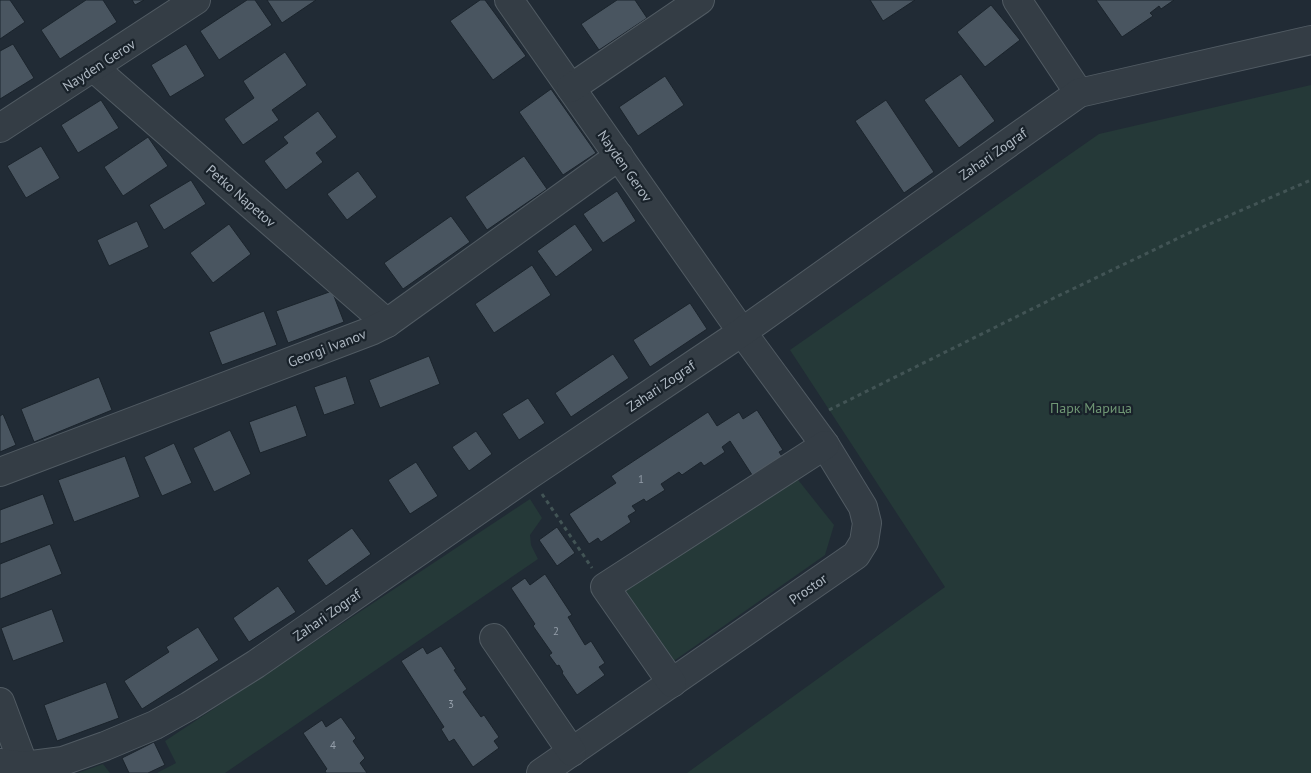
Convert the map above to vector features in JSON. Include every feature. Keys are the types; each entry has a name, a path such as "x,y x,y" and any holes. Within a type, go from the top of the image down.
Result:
{"street":[{"name":"Nayden Gerov","path":"0,128 196,0"},
{"name":"Nayden Gerov","path":"509,0 742,332"},
{"path":"571,88 700,0"},
{"path":"1017,0 1080,93"},
{"name":"Zahari Zograf","path":"15,767 63,761 105,746 154,725 189,706 264,659 529,475 742,332 1080,93 1311,40"},
{"name":"Petko Napetov","path":"94,68 387,323"},
{"name":"Georgi Ivanov","path":"0,472 371,331 387,323 618,156"},
{"name":"Prostor","path":"542,773 856,555 864,542 867,523 864,507 824,445 742,332"},
{"path":"672,683 605,587 824,445"},
{"path":"494,638 572,752"},
{"path":"0,702 15,767"}],"path":[{"path":"806,421 1162,245 1311,180"},
{"path":"529,475 605,587"}],"green space":[{"name":"Парк Марица","path":"1311,85 1311,773 687,773 945,587 790,350 1099,134"},
{"path":"795,476 834,525 825,555 668,665 620,591"},
{"path":"530,499 542,518 530,535 531,545 538,559 225,773 157,773 176,763 165,741"},
{"path":"103,764 110,773 78,773"}],"building":[{"path":"0,0 10,0 25,22 0,39"},
{"path":"86,0 103,0 117,22 60,59 41,30"},
{"path":"132,0 144,0 135,5"},
{"path":"247,0 255,0 272,25 219,60 200,31"},
{"path":"267,0 316,0 282,23"},
{"path":"480,0 485,0 526,56 493,80 450,21"},
{"path":"617,0 635,0 647,18 599,50 581,24"},
{"path":"870,0 915,0 883,21"},
{"path":"1096,0 1174,0 1161,9 1159,6 1150,13 1153,16 1122,37"},
{"path":"991,5 1020,40 985,67 957,32"},
{"path":"13,44 34,78 0,99 0,51"},
{"path":"186,44 205,76 170,97 151,65"},
{"path":"285,52 307,85 272,110 279,120 243,145 224,119 254,98 243,81"},
{"path":"961,74 995,121 959,148 924,100"},
{"path":"665,76 684,105 638,136 619,107"},
{"path":"551,89 596,153 563,175 519,112"},
{"path":"101,100 119,128 78,153 61,125"},
{"path":"886,100 934,172 904,193 855,121"},
{"path":"318,111 337,137 316,153 323,162 286,190 264,161 288,143 283,137"},
{"path":"148,137 168,166 123,196 104,167"},
{"path":"41,146 60,178 26,198 7,166"},
{"path":"524,156 547,189 487,230 465,197"},
{"path":"358,171 377,197 347,220 327,194"},
{"path":"191,180 206,204 164,230 149,205"},
{"path":"617,191 636,221 603,243 583,214"},
{"path":"451,216 470,242 403,289 384,263"},
{"path":"137,221 149,247 109,266 97,240"},
{"path":"229,224 251,254 213,283 190,253"},
{"path":"575,224 593,250 556,277 537,251"},
{"path":"532,265 551,295 494,333 475,304"},
{"path":"332,291 344,322 288,343 276,311"},
{"path":"690,303 707,329 650,367 633,340"},
{"path":"264,311 277,345 222,365 209,332"},
{"path":"613,354 629,378 571,417 555,393"},
{"path":"429,356 440,384 380,408 369,380"},
{"path":"346,376 355,404 324,415 314,387"},
{"path":"99,377 112,410 34,442 21,409"},
{"path":"528,398 545,423 519,440 502,414"},
{"path":"296,405 307,436 260,453 249,422"},
{"path":"757,410 783,450 779,452 785,461 756,481 730,441 722,447 725,452 704,466 701,462 682,475 679,472 661,484 665,490 646,502 644,499 632,506 636,511 628,516 631,522 601,542 598,538 589,544 569,514 616,483 611,476 708,412 717,426 739,412 743,419"},
{"path":"3,414 16,445 0,452 0,416"},
{"path":"230,430 251,474 214,492 193,448"},
{"path":"476,431 492,454 469,471 452,447"},
{"path":"174,443 192,483 162,496 144,457"},
{"path":"125,456 140,497 74,522 58,480"},
{"path":"416,462 438,496 410,514 388,480"},
{"path":"43,494 54,524 0,544 0,510"},
{"path":"557,527 575,553 557,566 539,540"},
{"path":"352,528 371,554 326,586 307,560"},
{"path":"50,544 62,574 0,599 0,564"},
{"path":"545,574 572,615 568,617 585,645 591,641 605,663 599,667 605,675 577,695 562,673 559,665 557,666 549,655 552,653 533,626 535,624 511,588 525,578 530,585"},
{"path":"278,586 296,612 249,642 233,618"},
{"path":"52,609 64,642 13,661 1,628"},
{"path":"198,627 219,660 142,709 124,681 169,652 166,647"},
{"path":"441,646 467,689 463,692 481,717 484,715 499,737 494,741 499,748 473,767 454,739 449,742 441,729 444,727 401,661 423,647 427,654"},
{"path":"106,682 119,718 57,741 44,705"},
{"path":"341,717 356,738 353,741 365,758 360,763 367,773 326,773 327,769 303,733 322,720 326,727"},
{"path":"154,742 165,765 148,773 129,773 122,758"}]}
